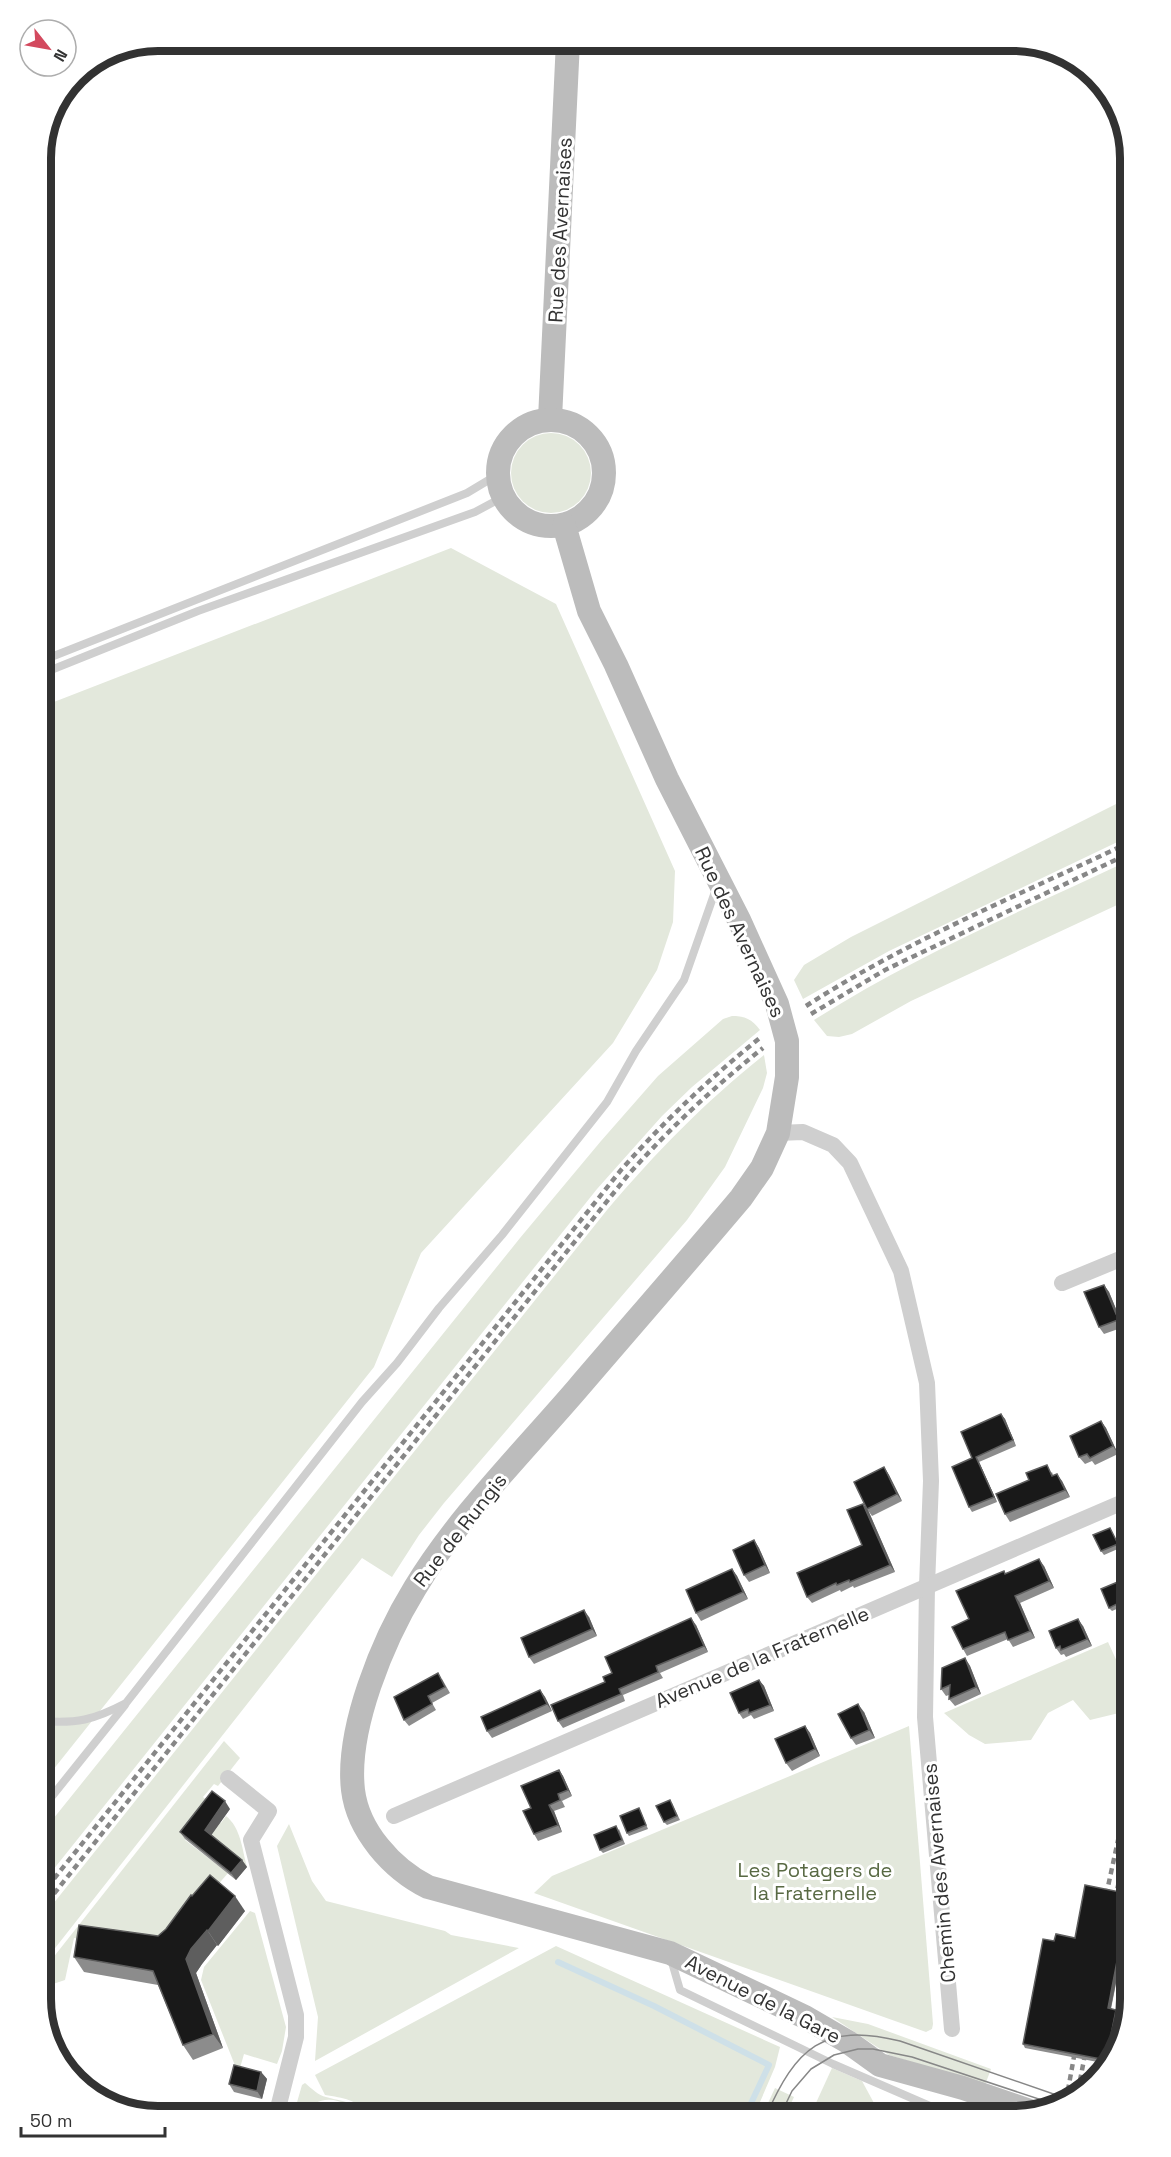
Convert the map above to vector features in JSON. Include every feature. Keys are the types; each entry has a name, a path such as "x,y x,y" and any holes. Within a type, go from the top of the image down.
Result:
{"main road":[{"name":"Rue des Avernaises","path":"550,419 568,51"},
{"path":"550,419 570,422 587,432 599,447 605,466 604,485 596,503 582,517 564,525 546,527 528,522 513,512 500,486 500,458 507,442 519,430 534,422 550,419"},
{"name":"Rue des Avernaises","path":"564,525 589,611 667,779 777,1004 787,1041 788,1077 778,1133"},
{"name":"Rue de Rungis","path":"520,1912 422,1884 406,1874 372,1838 356,1802 352,1776 356,1733 372,1680 414,1589 435,1558 465,1518 741,1198 762,1168 778,1133"},
{"name":"Avenue de la Gare","path":"520,1912 669,1953 806,2017 848,2042 880,2065 963,2088 1016,2106"}],"street":[{"path":"778,1133 803,1132 833,1145 850,1163 901,1271 927,1383 931,1481 927,1587"},
{"path":"1062,1283 1120,1259"},
{"name":"Avenue de la Fraternelle","path":"394,1816 1120,1504"},
{"name":"Chemin des Avernaises","path":"927,1587 926,1717 952,2029"},
{"path":"228,1778 269,1811 251,1840 296,2015 296,2037 279,2106"}],"lane":[{"path":"51,657 467,493 500,486"},
{"path":"51,670 198,611 475,512 500,486"},
{"path":"51,1796 362,1402 398,1363 439,1308 502,1235 607,1102 636,1051 684,980 718,880"},
{"path":"51,1722 68,1724 105,1714 126,1703"},
{"path":"669,1953 680,1990 824,2060 930,2106"}],"green space":[{"path":"551,433 566,436 579,445 588,458 591,473 588,488 579,501 566,510 551,513 536,510 523,501 514,488 511,473 514,458 523,445 536,436"},
{"path":"451,548 556,604 675,871 673,922 657,970 613,1043 421,1253 374,1367 51,1772 51,703"},
{"path":"1120,802 1120,841 889,951 803,999 794,980 804,965 851,937"},
{"path":"1120,865 1120,904 911,1001 852,1034 839,1037 827,1036 814,1020 930,954"},
{"path":"732,1016 748,1019 760,1030 692,1087 662,1116 597,1189 51,1872 51,1822 520,1238 601,1141 658,1076 723,1019"},
{"path":"764,1055 767,1073 763,1088 725,1167 687,1220 444,1503 419,1535 392,1577 362,1558 51,1953 51,1906 607,1210 682,1128"},
{"path":"1108,1642 1119,1666 1119,1713 1090,1720 1073,1700 1048,1713 1031,1740 985,1744 969,1735 944,1713"},
{"name":"Les Potagers de la Fraternelle","path":"909,1726 933,2024 932,2029 926,2032 534,1893 552,1876"},
{"path":"224,1741 240,1758 218,1786 214,1784 203,1797 211,1804 205,1811 221,1823 226,1816 235,1826 247,1867 195,1826 185,1840 228,1873 162,1950 74,1938 65,1980 51,1985 51,1960"},
{"path":"289,1824 312,1881 326,1901 445,1931 451,1935 519,1948 315,2061 318,2017 277,1846"},
{"path":"250,1911 255,1913 286,2027 277,2064 244,2054 240,2068 236,2068 201,1980 204,1967"},
{"path":"556,1946 780,2047 775,2067 758,2106 359,2106 344,2098 325,2095 315,2075"},
{"path":"832,2017 868,2024 991,2069 985,2085 889,2055"},
{"path":"832,2068 862,2081 876,2106 815,2106"},
{"path":"305,2083 323,2096 355,2106 324,2100 312,2106 296,2106 302,2085"},
{"path":"775,2088 794,2097 790,2106 767,2106"}],"building":[{"path":"1104,1285 1116,1314 1120,1310 1120,1325 1118,1320 1099,1327 1084,1292"},
{"path":"1001,1414 1013,1440 976,1457 994,1497 969,1507 952,1467 972,1458 961,1432"},
{"path":"1101,1421 1113,1446 1090,1458 1087,1454 1079,1457 1070,1436"},
{"path":"1047,1465 1052,1476 1057,1474 1065,1490 1005,1514 996,1494 1029,1480 1026,1473"},
{"path":"884,1467 897,1494 867,1509 854,1482"},
{"path":"863,1504 890,1565 850,1582 849,1580 837,1585 836,1583 807,1597 797,1573 862,1545 847,1510"},
{"path":"1110,1528 1118,1544 1101,1551 1093,1535"},
{"path":"754,1540 765,1565 744,1575 733,1550"},
{"path":"1039,1559 1049,1581 1015,1596 1030,1631 1008,1640 1005,1632 963,1649 952,1627 969,1619 956,1591"},
{"path":"732,1569 743,1592 696,1613 686,1590"},
{"path":"1120,1581 1120,1602 1109,1608 1101,1589"},
{"path":"584,1610 592,1629 529,1657 521,1638"},
{"path":"691,1618 704,1646 656,1666 658,1672 619,1689 621,1694 558,1721 551,1705 605,1682 603,1677 612,1673 605,1657"},
{"path":"1078,1619 1087,1639 1061,1650 1060,1646 1056,1648 1049,1631"},
{"path":"965,1658 976,1687 949,1699 950,1685 941,1689 942,1668"},
{"path":"438,1673 445,1687 428,1696 432,1704 404,1720 394,1697"},
{"path":"759,1680 770,1705 749,1713 748,1709 739,1713 730,1693"},
{"path":"540,1690 547,1704 487,1731 481,1717"},
{"path":"858,1704 869,1730 851,1738 838,1714"},
{"path":"805,1726 815,1749 786,1763 775,1739"},
{"path":"559,1770 568,1790 558,1794 560,1800 549,1805 558,1825 534,1834 523,1811 531,1808 521,1786"},
{"path":"212,1791 225,1801 205,1830 242,1860 231,1873 180,1832"},
{"path":"670,1800 677,1816 664,1822 656,1806"},
{"path":"639,1808 646,1825 627,1833 620,1816"},
{"path":"616,1826 622,1840 600,1850 594,1835"},
{"path":"210,1875 235,1896 191,1949 186,1959 213,2034 183,2045 153,1971 74,1957 79,1925 158,1936"},
{"path":"1085,1885 1120,1892 1120,1946 1108,2008 1116,2010 1108,2048 1101,2059 1023,2044 1043,1939 1054,1941 1056,1934 1075,1938"},
{"path":"234,2065 261,2072 257,2091 229,2084"}],"waterway":[{"path":"558,1962 654,2006 769,2065 750,2106"}],"tram line":[{"path":"771,2106 777,2092 801,2057 815,2046 832,2038 851,2035 900,2041 1059,2096"},
{"path":"785,2106 792,2091 811,2069 834,2055 858,2049 873,2049 912,2057 1045,2101"}],"railway":[{"path":"806,1006 884,960 925,939 1120,847"},
{"path":"811,1014 885,970 1120,858"},
{"path":"51,1882 621,1170 688,1100 761,1037"},
{"path":"51,1897 628,1175 693,1109 763,1048"},
{"path":"1104,1905 1120,1831"},
{"path":"1113,1909 1120,1876"},
{"path":"1068,2090 1077,2040"},
{"path":"1080,2082 1087,2044"}]}
